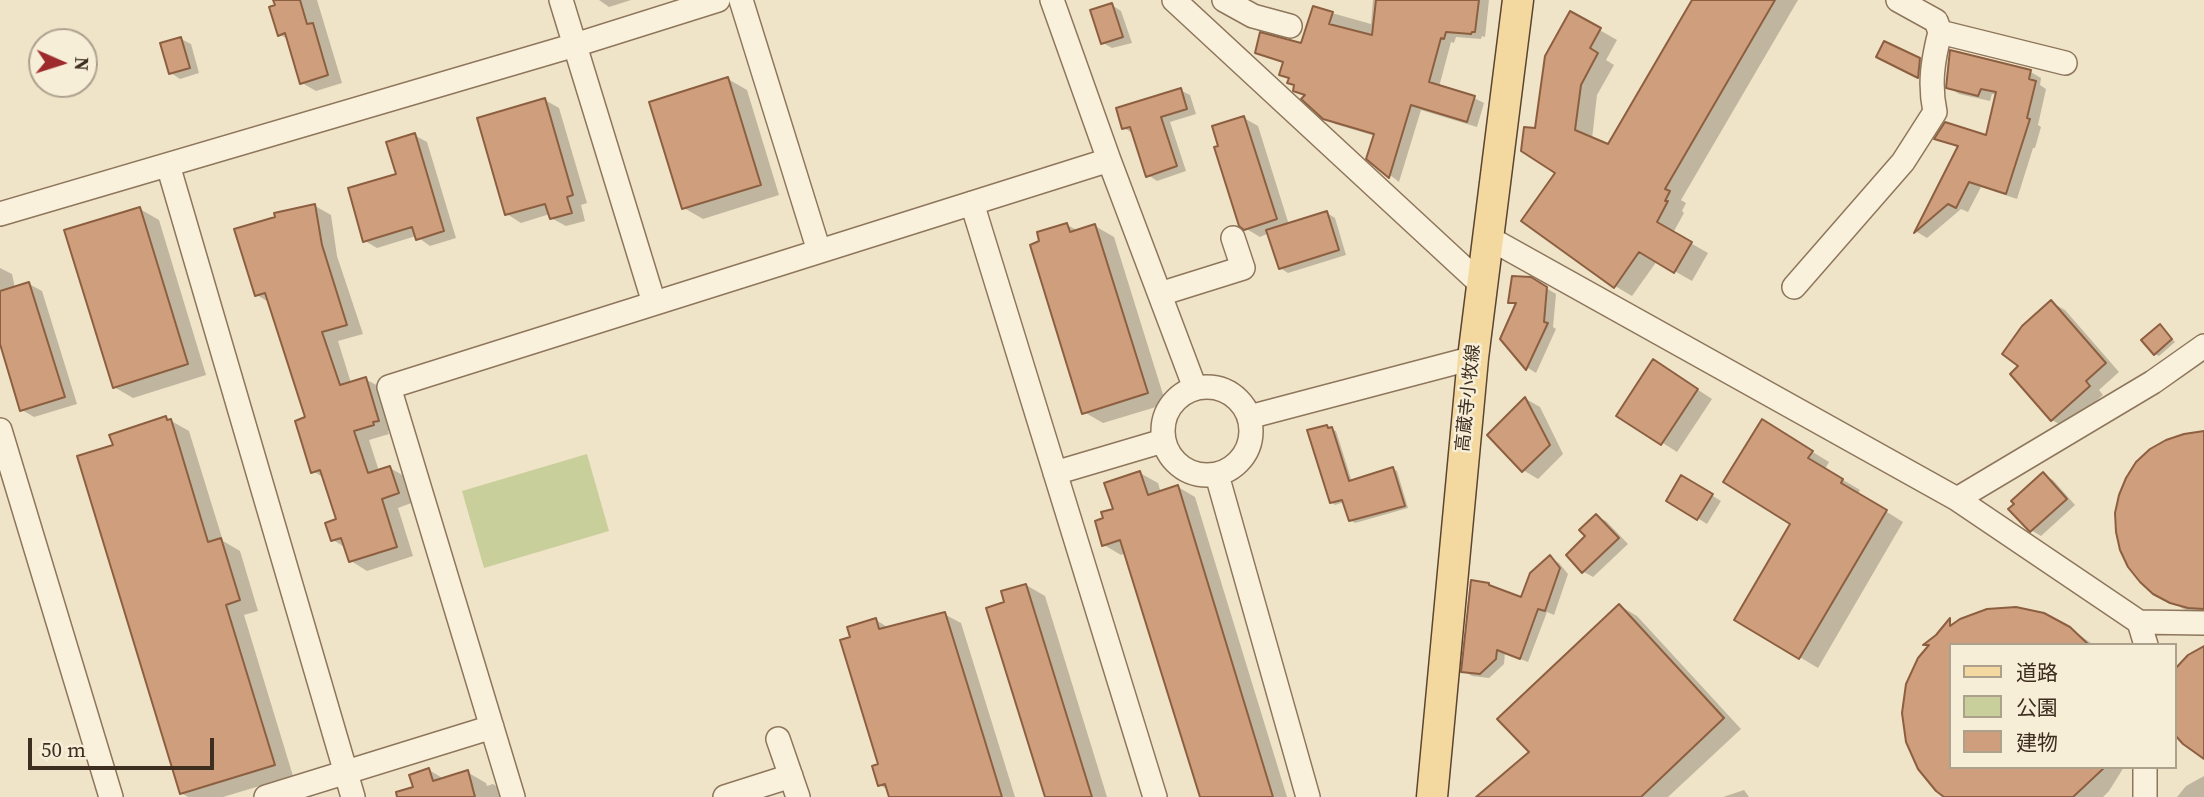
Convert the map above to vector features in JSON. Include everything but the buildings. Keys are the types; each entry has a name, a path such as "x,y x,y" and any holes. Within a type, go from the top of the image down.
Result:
{"main road":[{"name":"高蔵寺小牧線","path":"1432,797 1473,358 1518,0"}],"street":[{"path":"562,0 654,303"},
{"path":"0,214 575,45 718,0"},
{"path":"741,0 819,251"},
{"path":"1052,0 1195,388"},
{"path":"1174,0 1482,285"},
{"path":"1794,287 1903,162 1935,112 1931,94 1931,69 1940,32 1936,21 1898,0"},
{"path":"1234,1 1253,16 1290,26"},
{"path":"1940,32 2065,64"},
{"path":"513,797 388,387 1109,160"},
{"path":"168,165 353,797"},
{"path":"972,203 1155,797"},
{"path":"1160,294 1243,268 1233,238"},
{"path":"1489,238 1957,499 2139,622 2204,623"},
{"path":"1957,499 2153,382 2204,346"},
{"path":"1249,417 1473,358"},
{"path":"1212,387 1228,391 1241,402 1249,417 1251,436 1246,453 1233,467 1217,475 1199,475 1183,469 1171,457 1163,441 1163,424 1169,408 1180,396 1195,388 1212,387"},
{"path":"0,430 111,797"},
{"path":"1055,473 1163,441"},
{"path":"1217,475 1308,797"},
{"path":"2139,622 2145,643"},
{"path":"265,797 492,727"},
{"path":"725,797 794,786 778,738"},
{"path":"2145,769 2145,797"}],"green space":[{"path":"587,454 609,531 484,568 462,491"}]}
